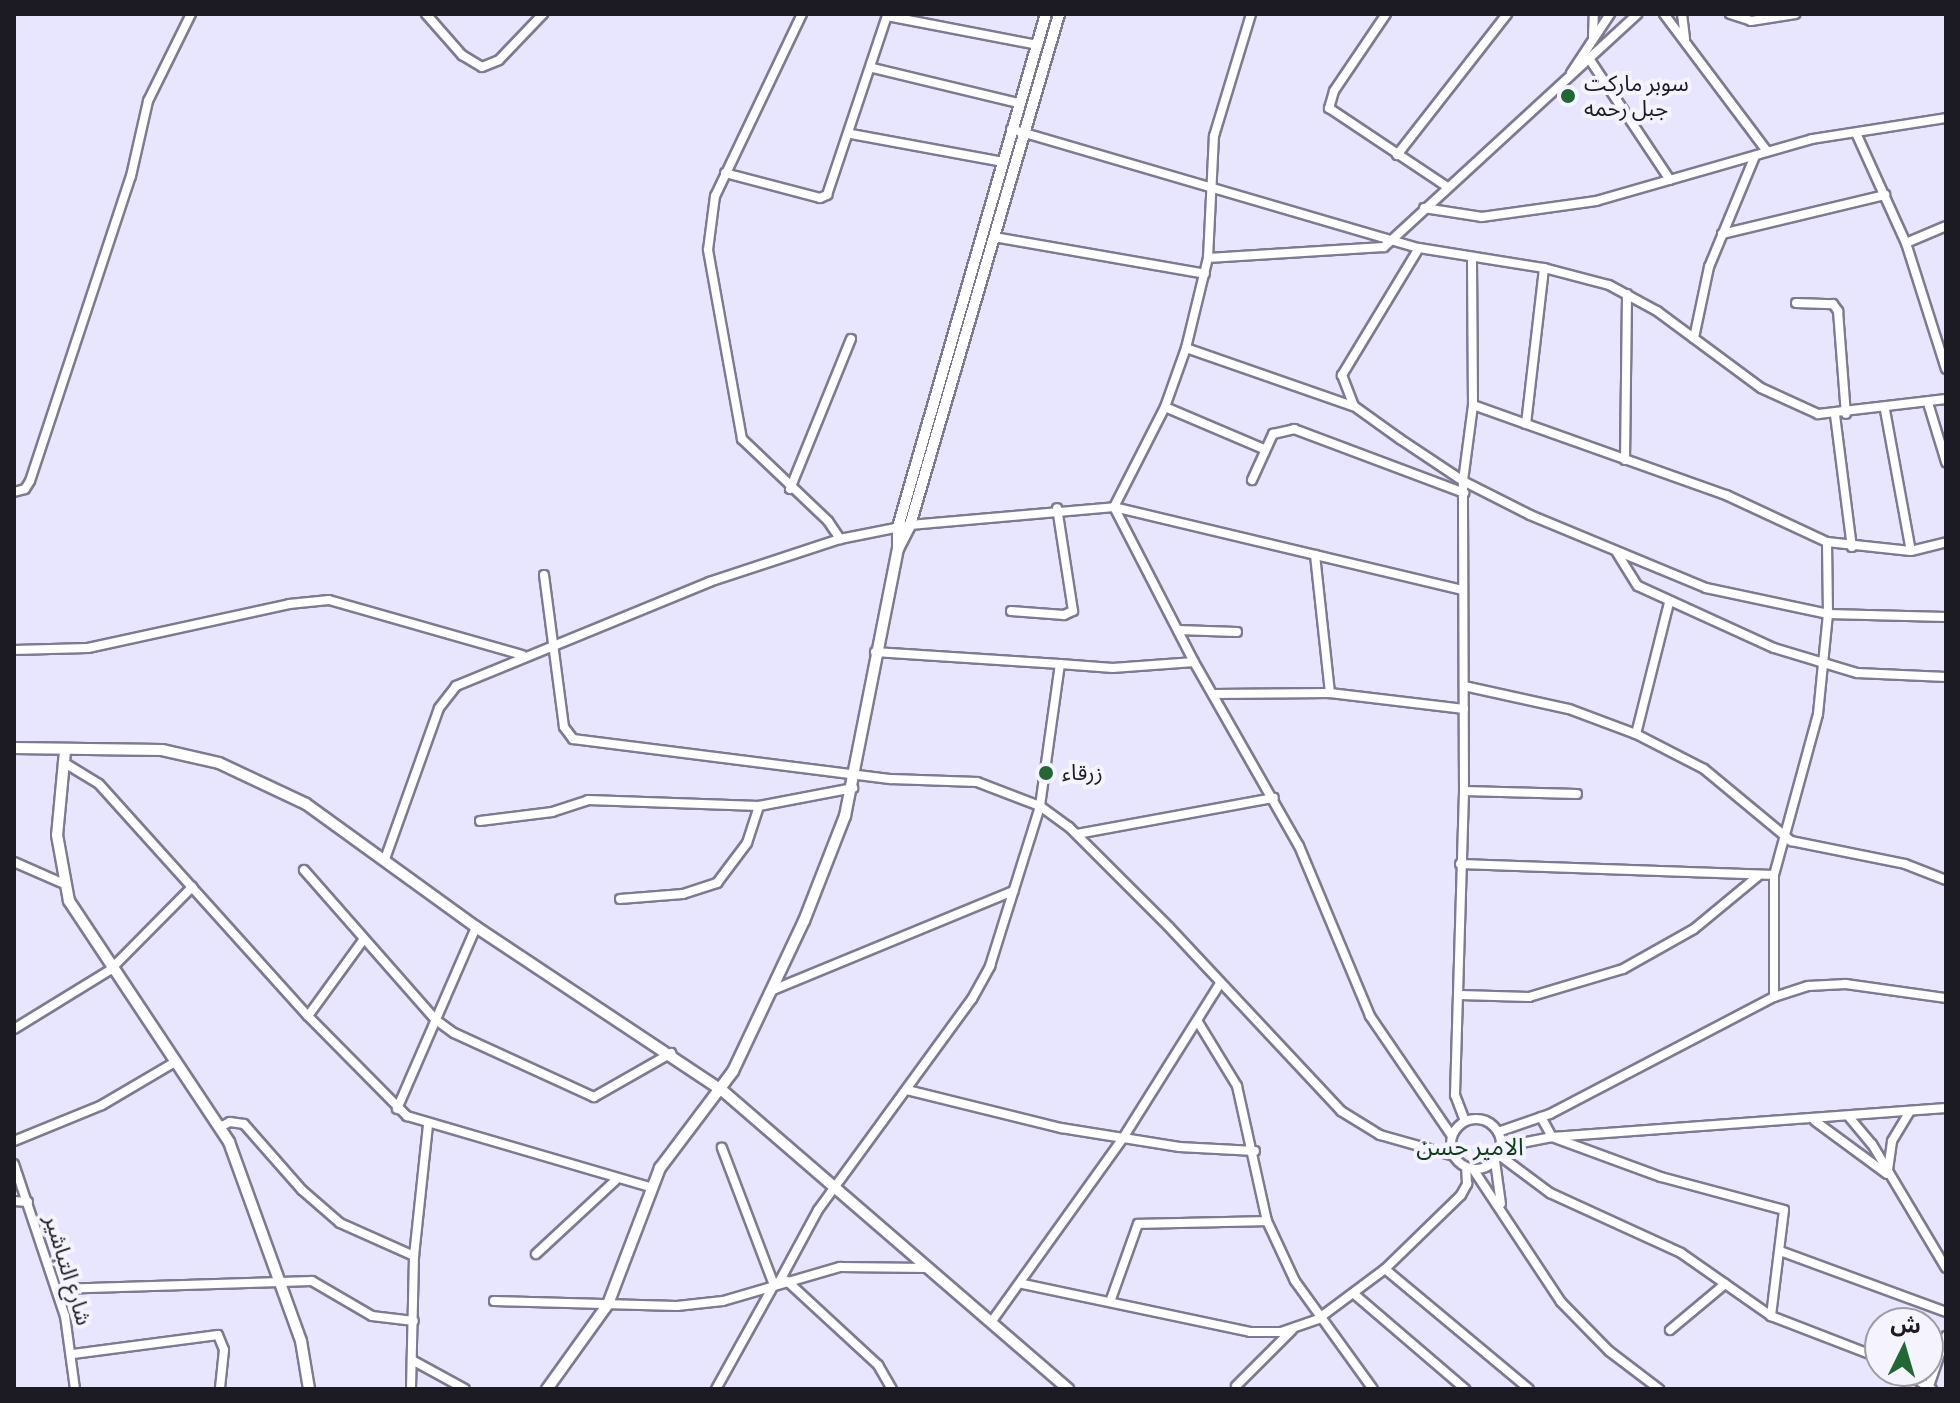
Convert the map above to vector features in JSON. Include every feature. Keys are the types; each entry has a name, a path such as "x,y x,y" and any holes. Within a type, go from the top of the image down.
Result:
{"street":[{"path":"14,492 25,489 30,481 131,176 148,101 191,14"},
{"path":"426,14 462,55 482,67 499,60 543,14"},
{"path":"802,14 725,173 710,213 708,250 737,420 746,446 828,521 840,539"},
{"path":"547,1389 608,1304 650,1187 723,1091 773,990 853,788 874,652 898,549 1018,103 1046,14"},
{"path":"904,526 994,237 1059,14"},
{"path":"1114,507 1165,407 1186,348 1208,258 1209,184 1219,116 1251,14"},
{"path":"1386,14 1334,91 1329,108 1446,186"},
{"path":"1397,155 1507,14"},
{"path":"1593,38 1594,14"},
{"path":"1568,79 1610,14"},
{"path":"1208,258 1371,251 1393,240 1446,186 1590,60 1637,14"},
{"path":"1664,14 1767,151"},
{"path":"1682,14 1685,40"},
{"path":"1730,14 1751,21 1795,14"},
{"path":"725,173 825,197 873,68 883,15 1038,45"},
{"path":"1590,60 1670,180"},
{"path":"873,68 1018,103"},
{"path":"1424,208 1492,216 1596,201 1767,151 1946,118"},
{"path":"1011,129 1209,184 1419,248 1544,268 1627,294 1694,338 1761,388 1805,409 1835,415 1946,399"},
{"path":"1856,133 1906,243 1946,369"},
{"path":"851,134 1003,162"},
{"path":"1694,338 1722,234 1755,156"},
{"path":"1722,234 1885,195"},
{"path":"1906,243 1946,226"},
{"path":"994,237 1205,274"},
{"path":"1354,406 1344,387 1344,365 1419,248"},
{"path":"1465,1121 1455,1095 1464,791 1463,481 1473,405 1472,257"},
{"path":"1526,424 1544,268"},
{"path":"1625,460 1627,294"},
{"path":"1796,303 1833,304 1838,311 1846,414"},
{"path":"790,489 851,339"},
{"path":"1186,348 1354,406 1463,481 1617,553 1731,595 1828,614 1946,617"},
{"path":"1928,403 1946,462"},
{"path":"1473,405 1726,495 1827,542 1911,551 1946,542"},
{"path":"1165,407 1264,449"},
{"path":"1885,410 1911,551"},
{"path":"1835,415 1852,547"},
{"path":"1252,480 1273,434 1294,429 1464,493"},
{"path":"1114,507 1194,662 1274,798 1317,884 1370,1016 1452,1136 1454,1156"},
{"path":"385,859 446,696 466,680 709,582 840,539 904,526 1057,508 1114,507 1462,590"},
{"path":"1011,611 1072,614 1057,508"},
{"path":"1774,997 1774,875 1782,836 1811,743 1828,614 1827,542"},
{"path":"1617,553 1631,581 1669,603 1823,665 1869,675 1946,677"},
{"path":"1315,555 1330,693"},
{"path":"544,575 564,727 573,739 857,772 891,779 977,782 1040,806 1077,834 1219,985 1358,1124 1403,1143 1454,1156 1469,1168 1501,1205 1545,1278 1583,1328 1659,1389"},
{"path":"14,650 88,648 289,604 329,600 522,655"},
{"path":"1636,734 1669,603"},
{"path":"1178,630 1237,632"},
{"path":"874,652 1113,668 1194,662"},
{"path":"716,1389 834,1189 983,981 1040,806 1060,664"},
{"path":"1464,686 1569,709 1636,734 1704,769 1782,836 1905,864 1946,880"},
{"path":"1214,694 1330,693 1464,709"},
{"path":"14,748 64,757 162,750 219,763 306,804 476,927 671,1053 723,1091 1068,1389"},
{"path":"64,757 57,835 62,883 110,970 220,1127 282,1284 308,1368 309,1389"},
{"path":"64,757 99,784 308,1016 397,1109 428,1126 650,1187"},
{"path":"480,821 552,812 603,799 759,806 853,788"},
{"path":"1464,791 1577,794"},
{"path":"1077,834 1274,798"},
{"path":"620,899 683,894 717,883 747,843 759,806"},
{"path":"14,862 62,883"},
{"path":"1460,864 1774,875"},
{"path":"304,870 436,1020 485,1049 594,1097 671,1053"},
{"path":"1460,995 1529,997 1623,969 1694,929 1758,876"},
{"path":"14,1029 110,970 192,887"},
{"path":"773,990 1013,891"},
{"path":"397,1109 476,927"},
{"path":"308,1016 364,939"},
{"path":"1498,1132 1541,1117 1774,997 1827,983 1946,998"},
{"path":"992,1321 1023,1284 1123,1138 1219,985"},
{"path":"1198,1022 1237,1086 1255,1151 1267,1221 1318,1319 1373,1389"},
{"path":"14,1141 102,1105 175,1062"},
{"path":"907,1090 1123,1138 1255,1151"},
{"path":"1469,1168 1498,1154 1552,1137 1815,1121 1946,1108"},
{"path":"1888,1174 1892,1141 1909,1113"},
{"path":"1541,1117 1552,1137 1661,1177 1784,1210 1771,1316"},
{"path":"1849,1117 1946,1268"},
{"path":"1452,1136 1465,1121 1479,1119 1498,1132"},
{"path":"1815,1121 1888,1174"},
{"path":"220,1127 230,1122 244,1124 302,1190 340,1223 414,1256"},
{"path":"411,1389 414,1256 428,1126"},
{"path":"1498,1132 1501,1205"},
{"path":"722,1148 780,1283 878,1365 892,1389"},
{"path":"1498,1154 1550,1193 1681,1253 1771,1316 1864,1352"},
{"name":"شارع التباشير","path":"14,1164 57,1289 73,1354 75,1389"},
{"path":"1023,1284 1250,1332 1295,1327 1318,1319 1385,1269 1461,1195 1467,1184 1469,1168"},
{"path":"536,1254 617,1179"},
{"path":"14,1201 28,1202"},
{"path":"1110,1302 1138,1224 1267,1221"},
{"path":"1780,1251 1946,1312"},
{"path":"494,1301 700,1304 840,1267 927,1268"},
{"path":"1385,1269 1529,1389"},
{"path":"57,1289 312,1281 372,1316 414,1321"},
{"path":"1670,1330 1725,1284"},
{"path":"1353,1293 1465,1389"},
{"path":"1236,1388 1295,1327"},
{"path":"73,1354 218,1335 224,1350 220,1389"},
{"path":"1930,1388 1946,1336"},
{"path":"412,1360 465,1389"}],"place":[{"name":"سوبر ماركت جبل رحمه","path":"1568,96"},
{"name":"زرقاء","path":"1046,773"}],"district":[{"name":"الامير حسن","path":"1470,1147"}]}
